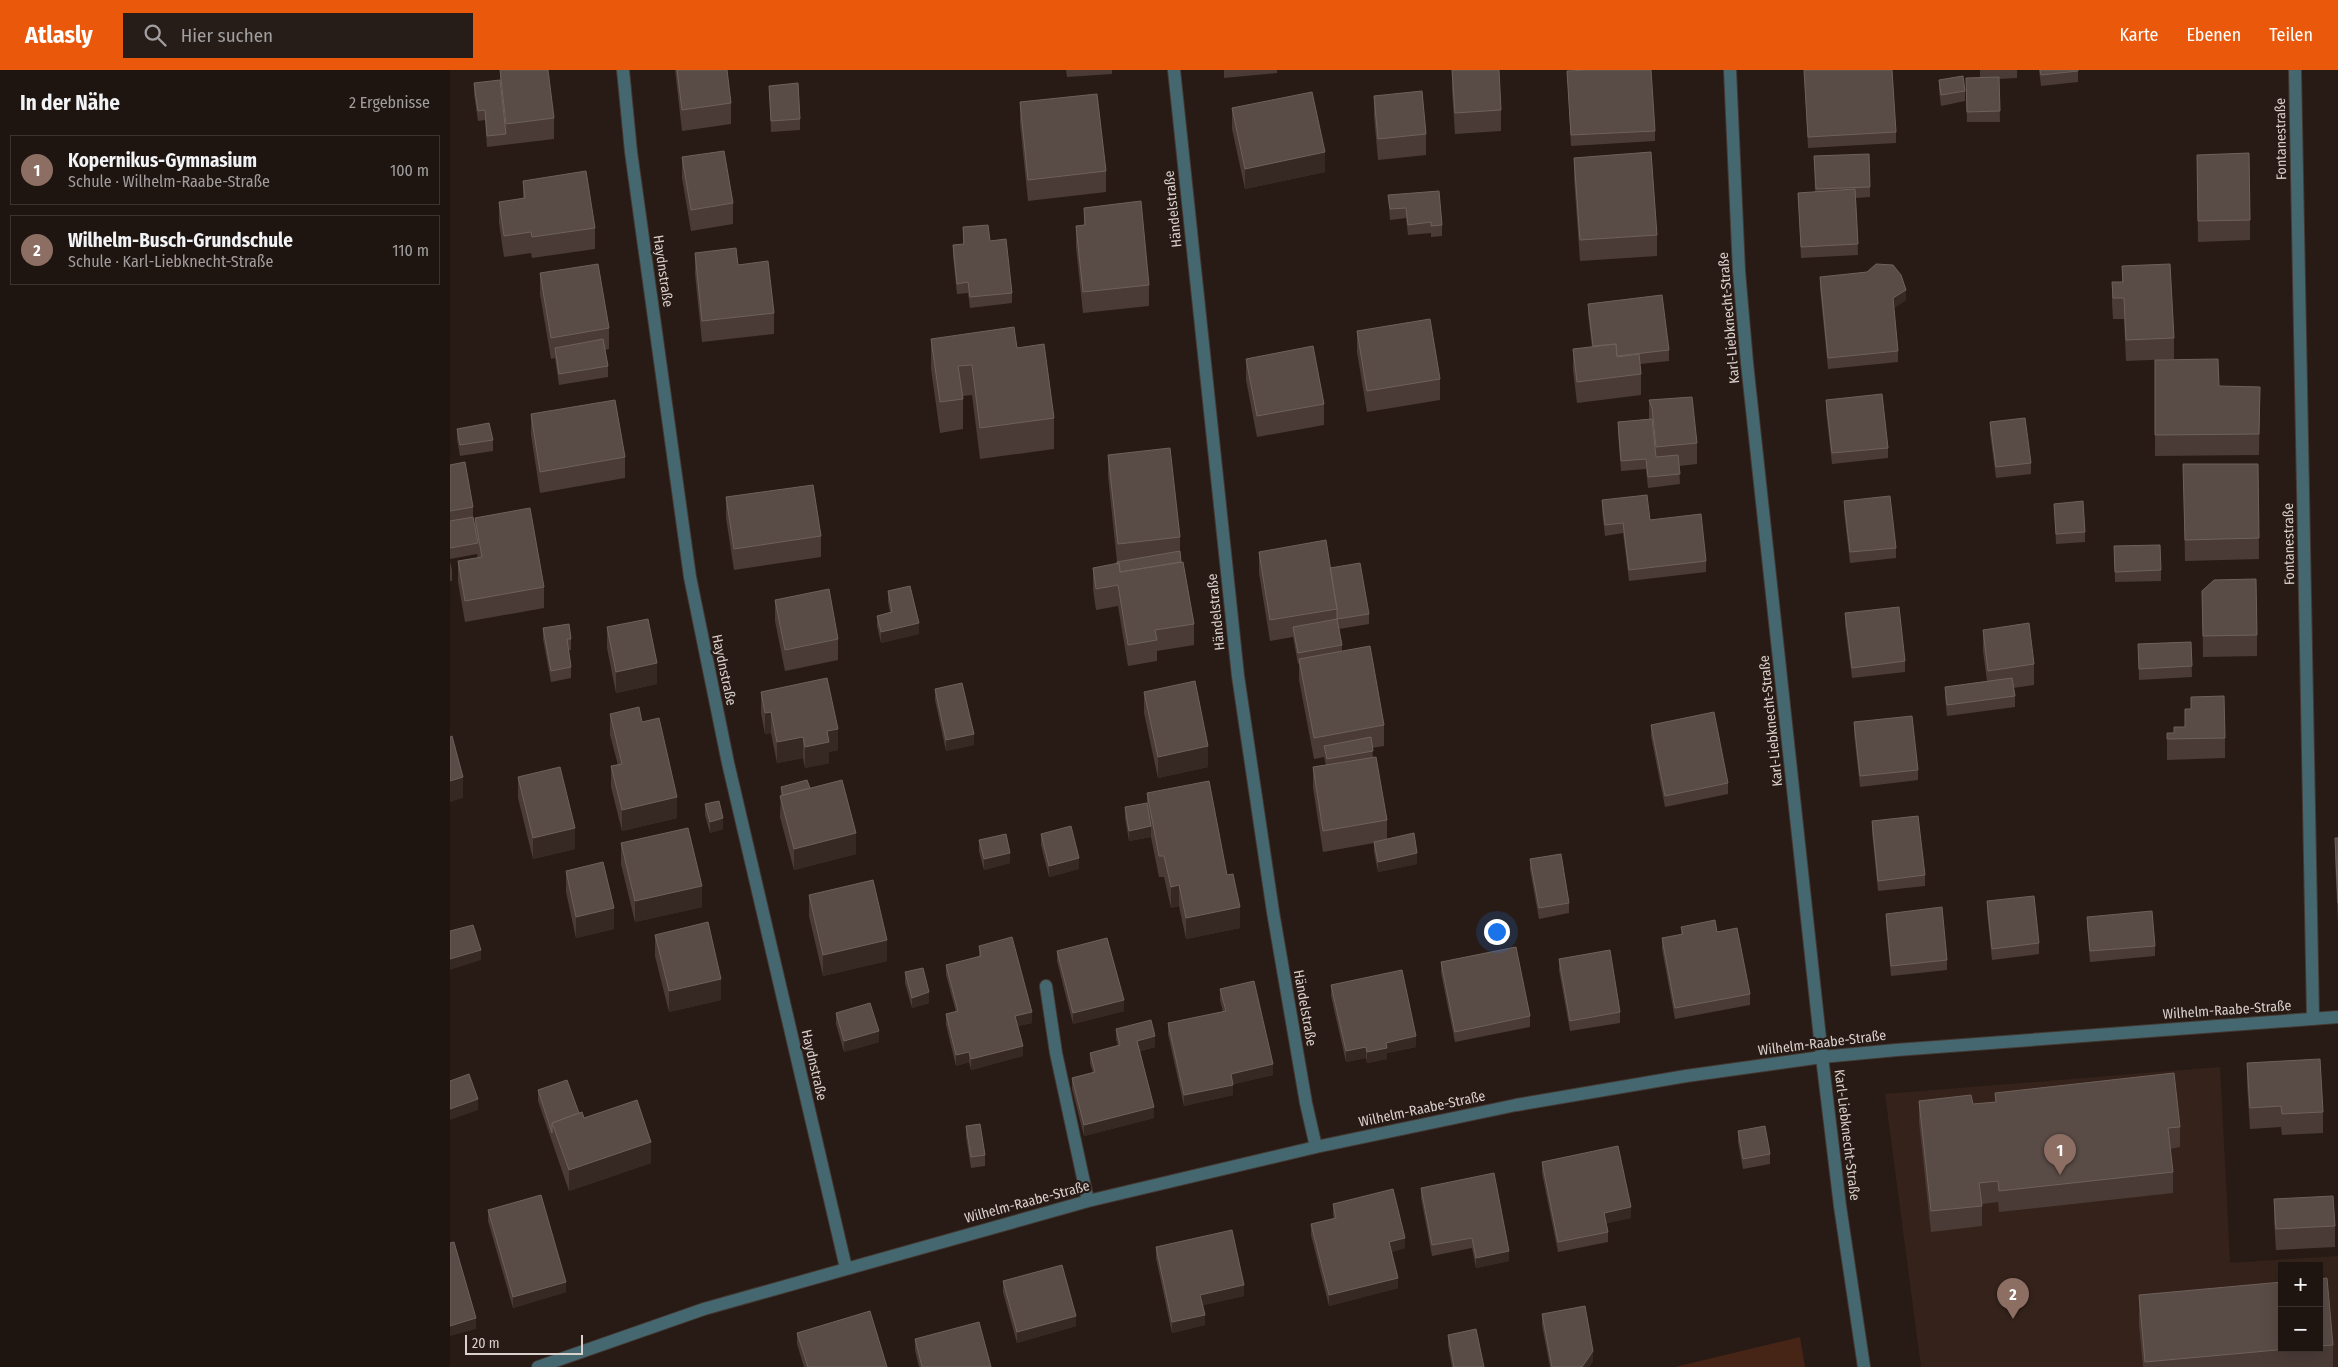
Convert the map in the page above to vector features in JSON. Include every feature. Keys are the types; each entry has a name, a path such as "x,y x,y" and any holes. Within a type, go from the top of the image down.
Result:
{"street":[{"name":"Haydnstraße","path":"623,70 631,152 690,577 728,763 846,1268"},
{"name":"Händelstraße","path":"1174,70 1238,676 1273,912 1306,1103 1316,1147"},
{"name":"Karl-Liebknecht-Straße","path":"1730,70 1739,271 1747,364 1822,1057 1864,1367"},
{"name":"Fontanestraße","path":"2295,70 2313,1018"},
{"path":"1046,986 1056,1053 1088,1201"},
{"name":"Wilhelm-Raabe-Straße","path":"538,1367 704,1309 1088,1201 1316,1147 1516,1105 1686,1076 1822,1057 2338,1017"}],"shaded area":[{"path":"2220,1067 2230,1263 2338,1256 2338,1367 1921,1367 1885,1094"},
{"path":"1800,1337 1805,1367 1675,1367"}],"building":[{"path":"500,70 548,70 554,118 506,124"},
{"path":"677,70 727,70 731,103 682,110"},
{"path":"1452,70 1499,70 1501,110 1455,113"},
{"path":"1651,70 1655,131 1571,135 1567,71"},
{"path":"1804,70 1892,70 1896,132 1808,137"},
{"path":"2040,70 2078,70 2078,71 2041,75"},
{"path":"1963,76 1965,91 1941,95 1939,80"},
{"path":"1999,77 2000,111 1967,112 1966,78"},
{"path":"500,80 506,134 487,136 485,110 478,111 474,83"},
{"path":"798,83 800,119 771,121 769,86"},
{"path":"1422,91 1426,134 1378,139 1374,96"},
{"path":"1312,92 1325,152 1245,169 1232,108"},
{"path":"1097,94 1106,171 1028,180 1020,102"},
{"path":"724,151 733,203 691,210 682,157"},
{"path":"1651,152 1657,235 1580,240 1574,158"},
{"path":"2249,153 2250,220 2198,221 2197,155"},
{"path":"1869,154 1870,187 1816,189 1814,156"},
{"path":"586,171 595,228 532,237 531,232 504,236 499,202 525,198 523,181"},
{"path":"1855,189 1858,244 1801,247 1798,193"},
{"path":"1439,191 1442,225 1431,226 1431,222 1408,225 1406,208 1390,209 1388,195"},
{"path":"1141,201 1149,285 1083,292 1076,226 1085,225 1084,208"},
{"path":"988,225 990,241 1006,239 1012,293 970,297 968,282 957,284 953,245 964,244 963,227"},
{"path":"736,248 738,265 768,261 774,313 702,321 695,253"},
{"path":"598,264 609,328 551,338 540,273"},
{"path":"1876,264 1893,265 1901,275 1906,290 1893,298 1898,351 1828,358 1820,277 1867,272"},
{"path":"2170,264 2174,338 2126,340 2124,298 2113,298 2112,282 2123,282 2122,266"},
{"path":"1662,295 1669,350 1617,356 1616,344 1593,346 1588,304"},
{"path":"1430,319 1440,379 1367,391 1357,331"},
{"path":"1014,327 1017,348 1044,344 1054,418 980,428 972,365 958,366 963,399 940,402 931,339"},
{"path":"603,339 608,366 559,374 555,348"},
{"path":"1616,344 1617,357 1639,354 1641,374 1577,382 1573,349"},
{"path":"1313,346 1324,404 1257,416 1246,359"},
{"path":"2218,359 2219,386 2260,387 2259,434 2155,435 2155,360"},
{"path":"1882,394 1888,448 1832,453 1826,400"},
{"path":"1692,397 1697,443 1656,447 1652,408 1649,400"},
{"path":"615,400 625,457 540,472 531,414"},
{"path":"2025,418 2031,463 1996,467 1990,422"},
{"path":"1652,419 1656,457 1678,455 1680,474 1648,477 1646,459 1621,461 1618,422"},
{"path":"489,423 493,440 460,445 457,429"},
{"path":"1170,448 1180,537 1118,544 1108,455"},
{"path":"465,462 473,507 450,511 450,465"},
{"path":"2183,464 2258,464 2259,538 2185,540"},
{"path":"813,485 821,536 734,549 726,497"},
{"path":"1647,495 1650,520 1701,514 1706,561 1629,570 1623,523 1605,525 1602,500"},
{"path":"1890,496 1896,548 1850,552 1844,501"},
{"path":"2083,501 2085,532 2056,534 2054,504"},
{"path":"530,508 544,587 465,601 458,561 482,557 475,518"},
{"path":"473,517 478,543 450,548 450,521"},
{"path":"1326,540 1337,609 1270,620 1259,552"},
{"path":"2160,545 2161,570 2115,572 2114,546"},
{"path":"1180,551 1181,562 1120,572 1119,563 1117,564 1117,562"},
{"path":"1183,562 1194,624 1155,630 1157,640 1128,645 1118,585 1096,589 1093,568 1119,563 1120,572"},
{"path":"1360,563 1369,614 1337,619 1330,568"},
{"path":"2256,579 2257,635 2203,636 2202,591 2214,580"},
{"path":"910,586 919,623 881,632 877,616 892,612 888,591"},
{"path":"829,589 838,639 785,650 775,600"},
{"path":"1899,607 1905,661 1852,668 1845,613"},
{"path":"648,619 657,663 616,672 607,627"},
{"path":"1337,619 1342,645 1298,653 1293,627"},
{"path":"2029,623 2034,664 1988,671 1983,630"},
{"path":"569,624 571,639 567,639 571,667 551,671 543,628"},
{"path":"2191,642 2192,666 2139,669 2138,644"},
{"path":"1370,646 1384,725 1314,738 1299,659"},
{"path":"827,678 838,729 827,731 829,742 805,747 803,737 777,742 771,712 765,713 761,692"},
{"path":"2012,678 2015,696 1947,705 1945,687"},
{"path":"1195,681 1208,746 1158,757 1144,692"},
{"path":"962,683 974,734 946,740 935,689"},
{"path":"2224,696 2225,738 2167,739 2167,733 2174,733 2174,727 2185,727 2185,709 2191,709 2191,697"},
{"path":"639,707 642,722 659,718 677,797 622,810 611,766 622,764 610,714"},
{"path":"1714,712 1728,783 1665,796 1651,725"},
{"path":"1912,716 1918,770 1860,776 1854,722"},
{"path":"452,736 463,777 450,781 450,737"},
{"path":"1371,737 1373,751 1327,759 1324,746"},
{"path":"1376,757 1387,820 1323,831 1313,767"},
{"path":"560,767 575,828 533,838 518,777"},
{"path":"807,780 810,788 783,795 781,787"},
{"path":"842,780 856,833 794,849 780,796"},
{"path":"1209,781 1227,875 1233,874 1240,907 1186,918 1179,885 1171,887 1164,856 1159,856 1147,793"},
{"path":"719,801 723,818 710,822 705,804"},
{"path":"1147,803 1151,826 1129,831 1125,807"},
{"path":"1918,816 1925,875 1878,881 1872,821"},
{"path":"1071,826 1079,858 1049,866 1041,834"},
{"path":"688,828 702,886 635,901 621,843"},
{"path":"1414,833 1417,853 1378,862 1374,842"},
{"path":"1006,834 1010,853 984,859 979,840"},
{"path":"2335,838 2338,838 2338,903"},
{"path":"1561,854 1569,903 1539,908 1530,859"},
{"path":"603,862 614,908 576,917 566,871"},
{"path":"873,880 887,940 823,955 809,895"},
{"path":"2034,896 2039,943 1992,949 1987,901"},
{"path":"1942,907 1947,960 1891,966 1886,914"},
{"path":"2152,911 2155,946 2090,951 2087,917"},
{"path":"1715,920 1717,932 1737,928 1750,994 1675,1008 1662,938 1683,934 1681,927"},
{"path":"708,922 721,979 669,991 655,935"},
{"path":"473,925 481,950 450,959 450,931"},
{"path":"1012,937 1032,1012 1015,1016 1023,1046 971,1059 969,1052 956,1055 946,1014 958,1011 946,965 981,956 979,946"},
{"path":"1107,938 1124,1000 1073,1013 1057,951"},
{"path":"1516,947 1530,1016 1455,1032 1441,962"},
{"path":"1610,950 1620,1012 1570,1021 1559,959"},
{"path":"923,968 929,992 912,998 905,972"},
{"path":"1402,970 1416,1036 1386,1043 1387,1048 1367,1052 1366,1047 1346,1051 1331,985"},
{"path":"1254,981 1273,1064 1231,1074 1233,1085 1184,1095 1168,1023 1226,1011 1220,989"},
{"path":"870,1003 879,1031 844,1041 836,1013"},
{"path":"1151,1020 1155,1036 1137,1041 1154,1107 1084,1125 1072,1078 1095,1072 1090,1053 1120,1045 1116,1029"},
{"path":"2320,1059 2323,1112 2282,1114 2281,1106 2250,1108 2247,1063"},
{"path":"2174,1073 2180,1127 2168,1128 2173,1172 1999,1191 1998,1181 1979,1183 1982,1206 1931,1211 1919,1101 1971,1095 1973,1104 1996,1102 1995,1093"},
{"path":"469,1074 478,1099 450,1109 450,1081"},
{"path":"567,1080 579,1113 552,1123 552,1133 538,1090"},
{"path":"637,1100 651,1142 569,1170 552,1123 582,1112 584,1118"},
{"path":"980,1124 985,1155 971,1157 966,1126"},
{"path":"1765,1126 1770,1154 1743,1159 1738,1131"},
{"path":"1618,1146 1631,1207 1604,1213 1608,1232 1558,1242 1542,1162"},
{"path":"1494,1173 1509,1251 1476,1258 1472,1238 1432,1245 1421,1188"},
{"path":"1393,1189 1405,1238 1389,1242 1398,1278 1329,1295 1311,1224 1336,1218 1333,1204"},
{"path":"541,1195 566,1282 513,1297 488,1210"},
{"path":"2333,1196 2335,1226 2276,1229 2274,1199"},
{"path":"1232,1230 1244,1285 1200,1295 1205,1315 1172,1322 1156,1247"},
{"path":"454,1242 476,1318 450,1326 450,1243"},
{"path":"1062,1265 1076,1316 1017,1332 1003,1281"},
{"path":"2323,1278 2327,1278 2333,1345 2323,1346"},
{"path":"2278,1282 2278,1350 2145,1362 2139,1295"},
{"path":"1585,1306 1593,1351 1582,1367 1552,1367 1542,1314"},
{"path":"870,1311 887,1367 808,1367 797,1333"},
{"path":"979,1322 991,1367 922,1367 915,1339"},
{"path":"1476,1329 1484,1367 1454,1367 1448,1335"}],"place":[{"name":"Kopernikus-Gymnasium","path":"2060,1175"},
{"name":"Wilhelm-Busch-Grundschule","path":"2013,1319"}]}
